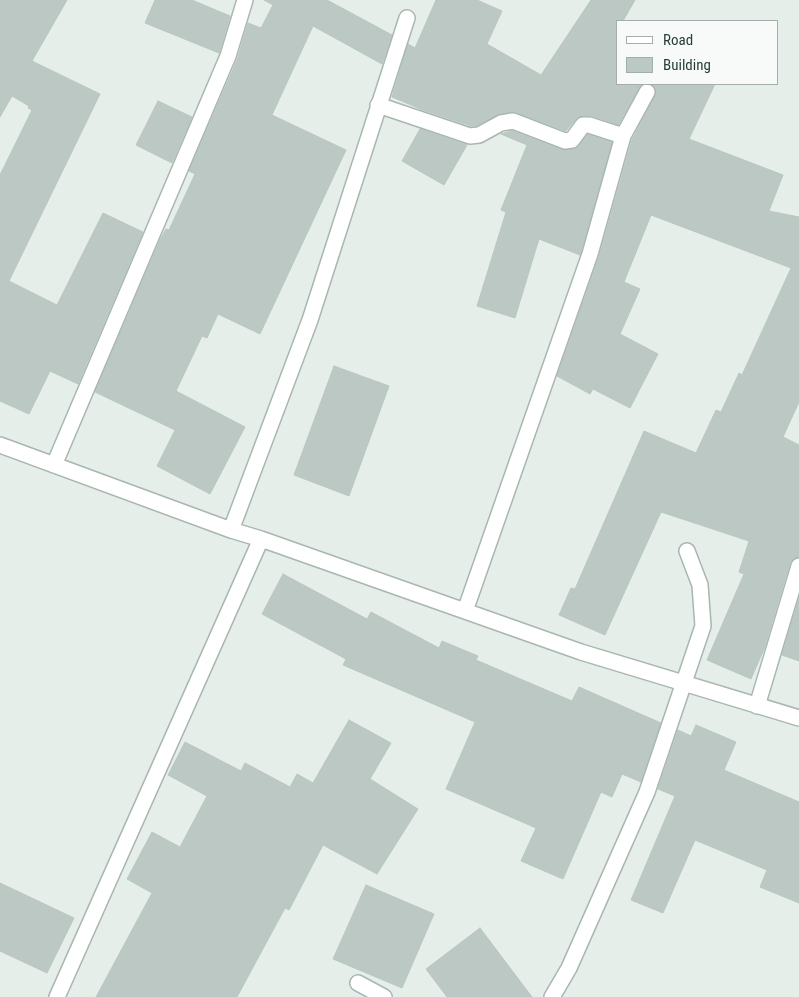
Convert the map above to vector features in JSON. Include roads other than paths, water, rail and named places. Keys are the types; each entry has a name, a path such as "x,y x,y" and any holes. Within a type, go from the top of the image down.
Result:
{"street":[{"path":"54,465 228,56 245,0"},
{"path":"231,530 310,320 407,18"},
{"path":"465,611 590,254 623,136 647,92"},
{"path":"378,105 470,136 479,135 500,123 513,121 565,141 572,140 583,125 589,125 623,136"},
{"path":"0,445 231,530 581,652 799,718"},
{"path":"57,997 261,539"},
{"path":"552,997 569,968 647,792 703,626 700,585 687,551"},
{"path":"757,706 799,566"},
{"path":"358,983 384,997"}]}
